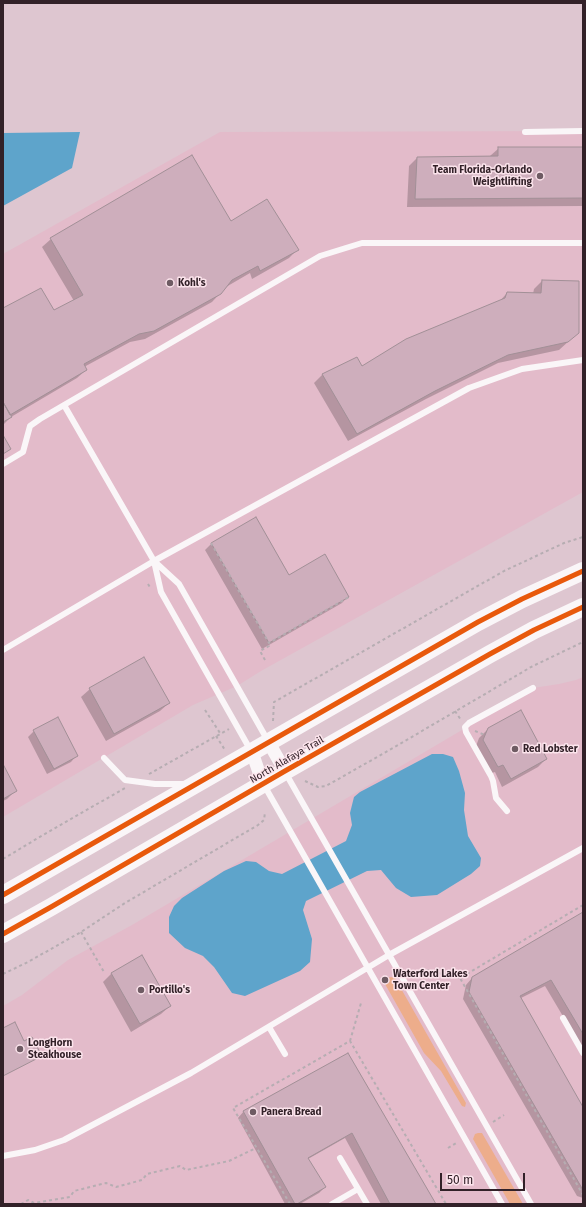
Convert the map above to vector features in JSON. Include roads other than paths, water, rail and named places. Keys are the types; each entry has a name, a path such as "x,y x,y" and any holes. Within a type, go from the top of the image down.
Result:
{"main road":[{"path":"3,895 478,622 529,595 583,571"},
{"name":"North Alafaya Trail","path":"3,934 509,643 583,606"}],"street":[{"path":"269,742 285,771"},
{"path":"252,752 263,784"}],"lane":[{"path":"525,132 583,131"},
{"path":"3,464 23,452 30,426 320,256 362,243 583,243"},
{"path":"3,650 154,561 470,388 522,369 583,360"},
{"path":"64,405 154,561 161,592 252,752"},
{"path":"154,561 179,584 269,742"},
{"path":"507,811 496,798 491,776 466,732 465,727 469,723 533,688"},
{"path":"104,758 125,780 155,784 196,784"},
{"path":"285,771 531,1204"},
{"path":"263,784 502,1204"},
{"path":"3,1156 35,1150 64,1140 191,1073 389,955 583,848"},
{"path":"563,1018 583,1053"},
{"path":"269,1027 285,1054"},
{"path":"340,1158 368,1204"},
{"path":"332,1204 358,1189"}],"water":[{"path":"80,132 72,168 3,206 3,133"},
{"path":"432,754 443,754 453,757 459,771 465,793 464,810 468,836 481,858 480,866 471,874 437,895 411,897 396,888 381,870 367,871 306,901 303,910 312,939 310,962 300,971 245,996 232,993 214,967 203,956 185,948 169,933 169,917 174,906 182,898 224,871 246,861 256,862 269,871 282,874 346,841 352,825 350,813 354,797 360,792"}],"place":[{"name":"Team Florida-Orlando Weightlifting","path":"540,176"},
{"name":"Kohl's","path":"170,283"},
{"name":"Red Lobster","path":"515,749"},
{"name":"Waterford Lakes Town Center","path":"385,980"},
{"name":"Portillo's","path":"141,990"},
{"name":"LongHorn Steakhouse","path":"20,1049"},
{"name":"Panera Bread","path":"253,1112"}]}
